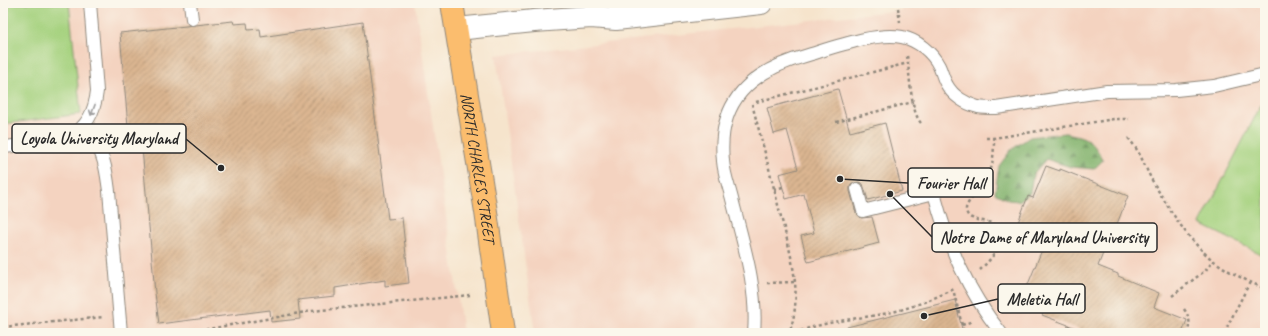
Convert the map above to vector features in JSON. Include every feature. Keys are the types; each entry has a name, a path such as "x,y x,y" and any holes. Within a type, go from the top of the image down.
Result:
{"main road":[{"name":"NORTH CHARLES STREET","path":"452,3 486,212 503,333"}],"street":[{"path":"457,30 534,21 591,17 616,19 761,3"}],"lane":[{"path":"3,147 53,142 74,134 84,127 94,110 98,91 90,3"},
{"path":"190,3 192,19"},
{"path":"754,333 755,306 752,284 723,162 723,132 728,115 736,97 760,74 775,66 791,60 866,39 893,36 904,37 919,44 932,54 947,86 956,96 978,107 996,108 1106,91 1176,90 1214,86 1265,74"},
{"path":"84,127 97,144 106,171 121,333"},
{"path":"857,189 862,211 934,193 950,247 961,271 980,304 1001,333"}],"path":[{"path":"898,8 901,26"},
{"path":"907,55 913,102 918,121 922,124"},
{"path":"789,333 796,296 795,282 774,189 752,103 908,63"},
{"path":"836,122 913,102"},
{"path":"986,138 1114,119 1129,119"},
{"path":"976,275 992,258 999,248 1001,240 999,227 988,222 971,218 967,214 966,209 967,204 986,182 993,159 994,138"},
{"path":"1128,138 1136,147 1151,179 1179,223 1192,240 1226,269 1265,289"},
{"path":"774,189 783,187"},
{"path":"1172,296 1206,270 1214,260"},
{"path":"752,284 795,282"},
{"path":"1224,333 1250,282"},
{"path":"795,333 825,324 909,308 936,298 958,287"},
{"path":"953,290 964,333"},
{"path":"194,333 202,330 312,311 470,295"},
{"path":"1184,309 1190,318 1190,326 1187,333"},
{"path":"3,327 119,316"},
{"path":"962,325 978,319"},
{"path":"1066,333 1069,325"}],"shaded area":[{"path":"3,3 415,3 463,333 3,333"},
{"path":"965,3 1265,3 1265,333 535,333 496,55"}],"green space":[{"path":"3,3 69,3 81,114 3,124"},
{"path":"1265,102 1265,256 1200,224 1262,103"},
{"path":"1065,133 1079,136 1088,140 1096,148 1103,160 1094,169 1071,167 1046,159 1033,174 1030,193 1019,201 1008,200 995,193 999,166 1011,150 1030,137"}],"building":[{"path":"233,21 234,24 247,23 248,30 260,29 261,37 363,22 388,219 402,218 409,283 385,286 385,280 335,288 335,296 298,300 300,319 271,322 270,310 159,324 141,137 129,138 120,33"},
{"path":"838,89 850,132 885,123 902,191 868,200 863,184 859,182 852,183 850,191 856,213 861,218 872,217 879,243 808,262 801,236 814,233 804,194 786,199 779,174 798,169 787,130 774,134 767,108"},
{"path":"1046,166 1060,171 1060,169 1128,196 1098,266 1159,293 1154,307 1187,320 1182,333 1089,333 1042,315 1043,313 1020,304 1044,245 1014,233 1028,196 1033,198"},
{"path":"955,300 963,333 848,333 847,327"}],"place":[{"name":"Loyola University Maryland","path":"221,168"},
{"name":"Fourier Hall","path":"840,179"},
{"name":"Notre Dame of Maryland University","path":"890,194"},
{"name":"Meletia Hall","path":"924,316"}]}
